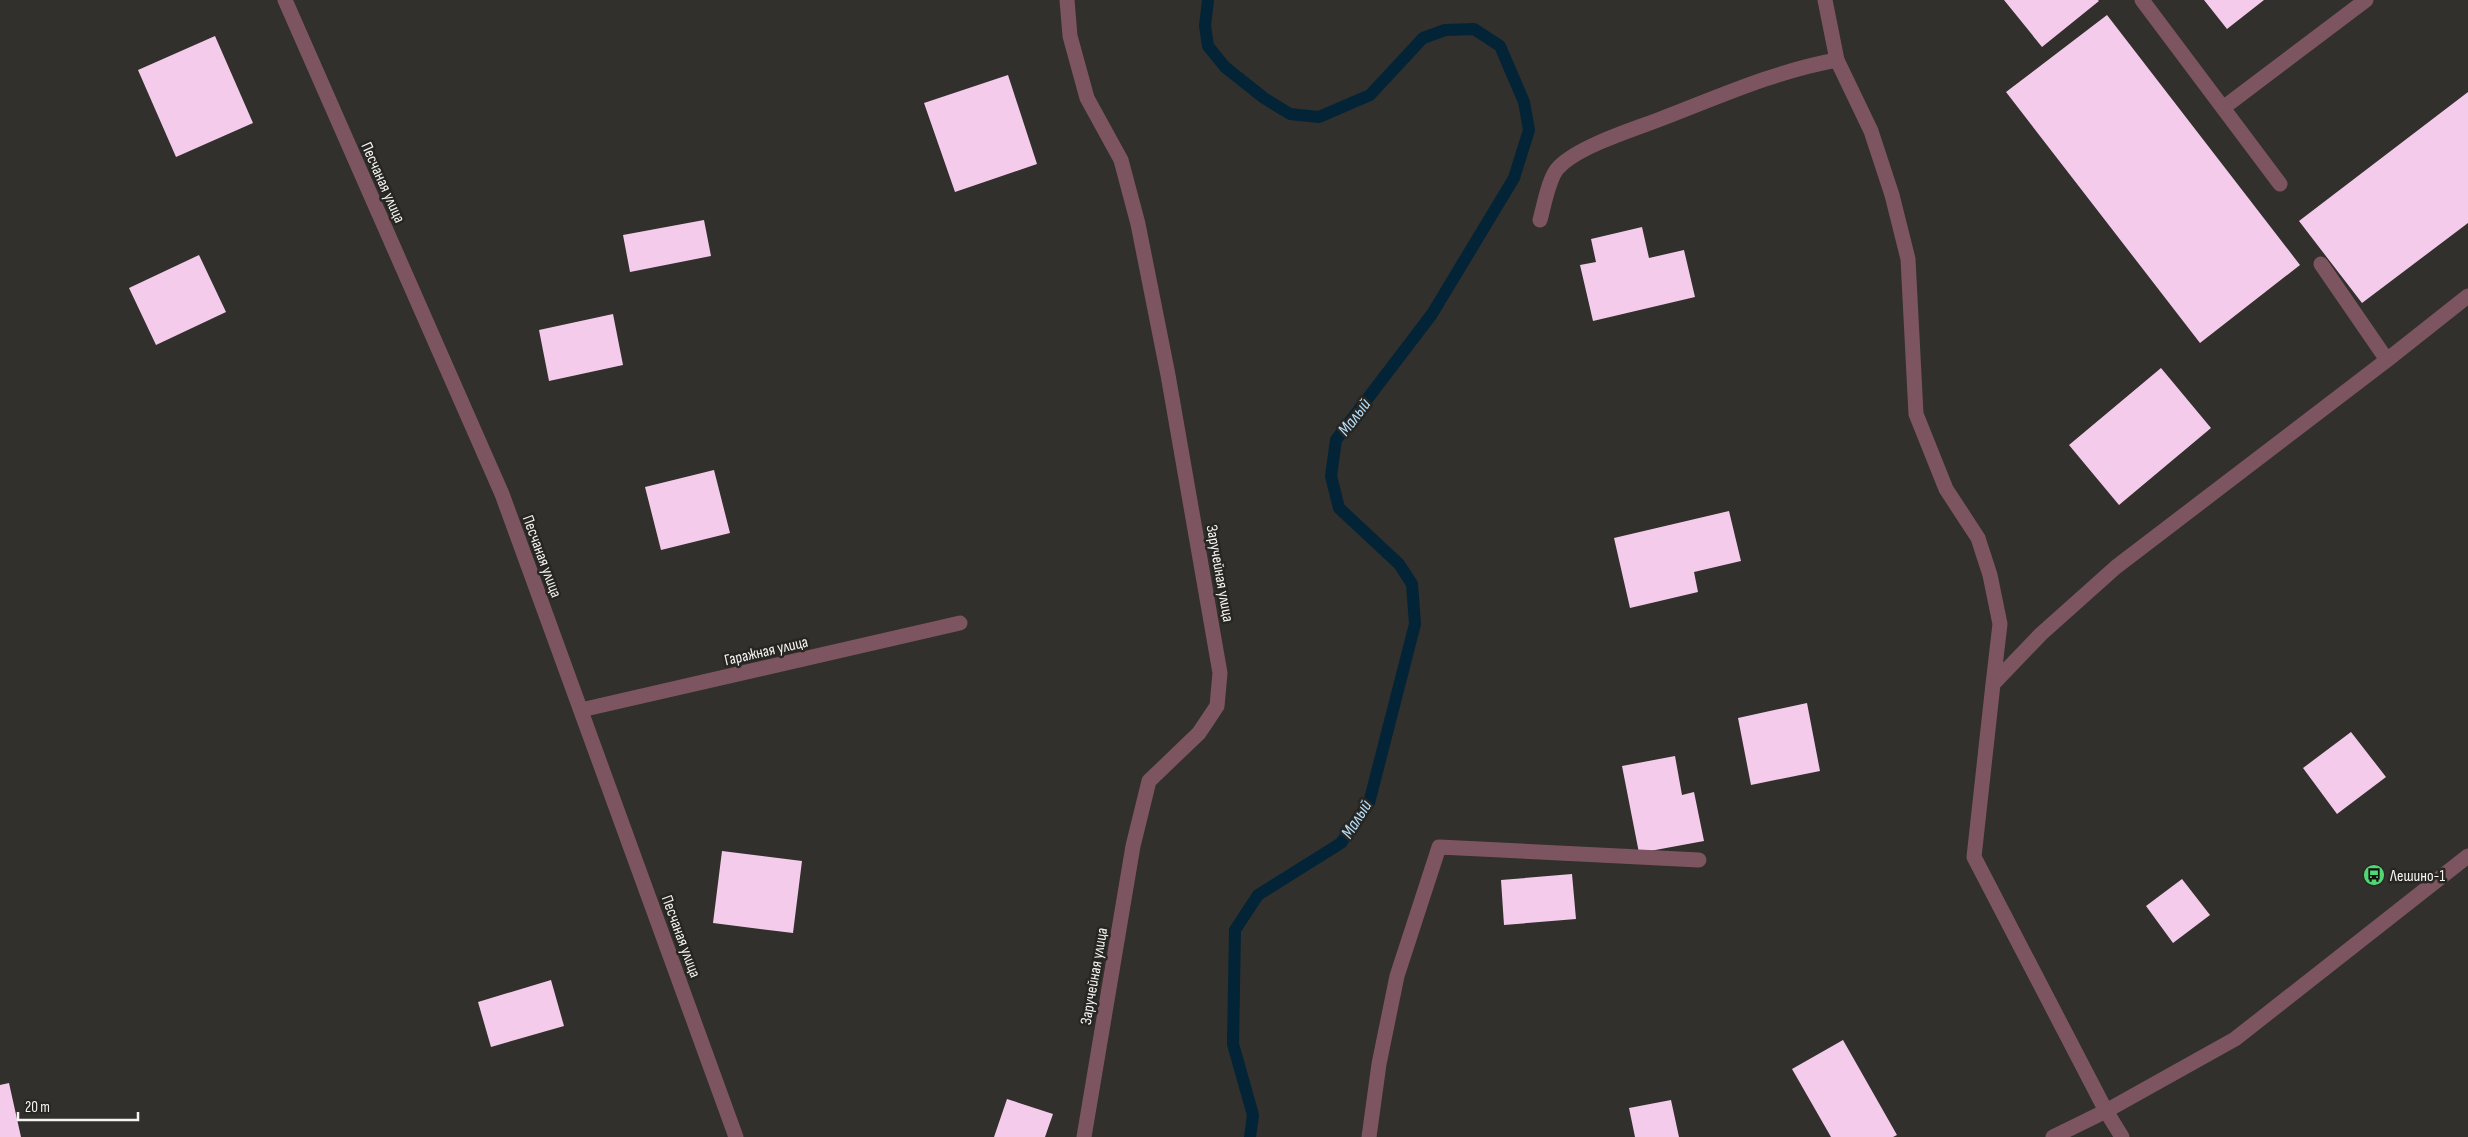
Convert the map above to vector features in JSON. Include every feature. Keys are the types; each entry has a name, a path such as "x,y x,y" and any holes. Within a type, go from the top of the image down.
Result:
{"street":[{"name":"Песчаная улица","path":"284,0 502,494 736,1137"},
{"name":"Заручейная улица","path":"1067,0 1070,36 1087,98 1121,160 1138,224 1168,375 1220,673 1217,706 1199,733 1149,781 1133,846 1084,1137"},
{"path":"1825,0 1837,60 1871,131 1892,195 1908,259 1916,414 1946,489 1978,538 1990,575 2000,624 1974,857 2106,1111 2122,1137"},
{"path":"2142,0 2280,184"},
{"path":"2223,108 2366,0"},
{"path":"1540,220 1549,187 1558,167 1582,151 1619,134 1771,77 1837,60"},
{"path":"2321,264 2387,360"},
{"path":"1993,684 2041,634 2116,567 2468,296"},
{"name":"Гаражная улица","path":"581,710 960,623"},
{"path":"1369,1137 1378,1064 1397,976 1439,847 1699,860"},
{"path":"2053,1137 2106,1111 2235,1039 2468,856"}],"building":[{"path":"2004,0 2098,0 2099,1 2042,47"},
{"path":"2204,0 2264,0 2227,29"},
{"path":"2107,15 2300,265 2200,343 2006,92"},
{"path":"215,36 253,123 176,157 138,70"},
{"path":"1008,75 1037,164 955,192 924,103"},
{"path":"2468,92 2468,223 2362,303 2299,221"},
{"path":"704,220 711,256 630,272 623,235"},
{"path":"1642,227 1649,258 1684,250 1695,297 1593,321 1580,265 1596,262 1591,239"},
{"path":"199,255 226,312 156,345 129,288"},
{"path":"613,314 623,365 549,381 539,330"},
{"path":"2161,368 2211,428 2119,505 2069,445"},
{"path":"714,470 730,533 661,550 645,487"},
{"path":"1729,511 1741,561 1694,572 1698,592 1630,608 1614,538"},
{"path":"1807,703 1820,771 1751,785 1738,718"},
{"path":"2351,732 2386,777 2337,814 2303,768"},
{"path":"1675,756 1682,795 1694,792 1704,841 1639,853 1622,766"},
{"path":"722,851 802,861 793,933 713,923"},
{"path":"1572,874 1576,919 1504,925 1501,880"},
{"path":"2182,879 2210,915 2173,943 2146,906"},
{"path":"551,980 564,1026 491,1047 478,1002"},
{"path":"1843,1040 1897,1135 1893,1137 1831,1137 1792,1069"},
{"path":"9,1083 21,1137 0,1137 0,1085"},
{"path":"1007,1099 1053,1114 1045,1137 994,1137"},
{"path":"1671,1100 1679,1137 1635,1137 1629,1108"}],"waterway":[{"name":"Малый","path":"1208,0 1205,26 1208,46 1225,67 1264,98 1290,114 1319,117 1370,95 1423,38 1445,30 1474,29 1500,46 1524,102 1529,130 1514,178 1432,314 1336,440 1331,476 1339,508 1399,564 1412,584 1415,624 1369,803 1341,843 1258,895 1235,930 1233,1044 1253,1115 1250,1137"}],"place":[{"name":"Лешино-1","path":"2374,875"}]}
